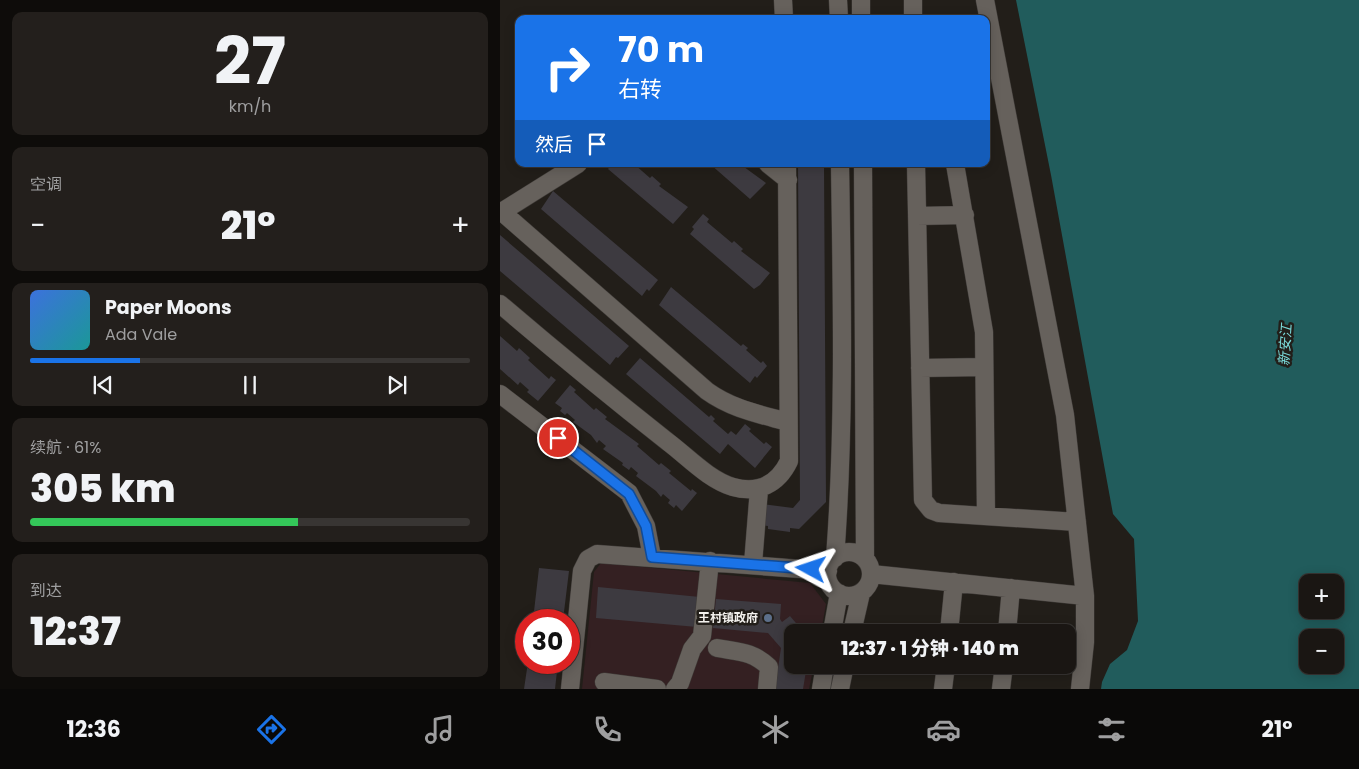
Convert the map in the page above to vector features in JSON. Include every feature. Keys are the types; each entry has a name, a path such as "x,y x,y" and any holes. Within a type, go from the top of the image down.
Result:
{"street":[{"path":"783,0 784,15"},
{"path":"838,0 838,15"},
{"path":"861,0 861,15"},
{"path":"913,0 913,15"},
{"path":"985,0 987,15"},
{"path":"990,49 993,79 1065,415 1085,596 1086,642 1080,689"},
{"path":"573,167 501,213 722,402 742,410 788,422"},
{"path":"500,304 584,376 714,478 732,487 759,489 777,479 786,468 788,461 788,172 776,167"},
{"path":"840,167 842,320 840,485 830,585 839,593 848,596 861,593 867,588 868,567 863,167"},
{"path":"916,167 923,500 931,510 939,514 1077,522"},
{"path":"957,167 984,332 986,516"},
{"path":"917,216 965,215"},
{"path":"920,368 984,367"},
{"path":"500,394 629,494 646,526 652,557"},
{"path":"752,564 759,489"},
{"path":"570,689 582,571 586,562 592,556 602,553 752,564 831,564 847,552 854,553 868,567 954,582 1085,596"},
{"path":"675,689 680,683 692,649 702,636 710,561"},
{"path":"950,624 954,582"},
{"path":"1008,624 1011,588"},
{"path":"833,624 839,593"},
{"path":"854,624 861,593"},
{"path":"718,648 754,654 761,659 769,667 771,689"},
{"path":"821,689 824,674"},
{"path":"840,689 843,674"},
{"path":"943,689 945,674"},
{"path":"1001,689 1003,674"},
{"path":"604,682 657,689"}],"shaded area":[{"path":"601,563 810,583 826,604 822,624 784,624 784,674 812,674 809,689 582,689 594,572"}],"water":[{"name":"新安江","path":"1016,0 1359,0 1359,689 1101,689 1110,664 1127,650 1138,621 1134,539 1113,514 1051,175"}],"building":[{"path":"610,167 637,167 650,178 652,176 661,184 659,186 688,207 673,224 608,169"},
{"path":"713,167 744,167 766,183 750,199"},
{"path":"798,167 824,167 826,502 799,529 790,528 790,532 768,529 768,526 760,525 762,504 793,508 800,500"},
{"path":"553,191 658,280 649,291 647,289 642,296 541,209"},
{"path":"703,214 709,219 707,222 732,243 734,241 743,249 741,251 770,273 760,285 754,289 690,234 694,229 692,227"},
{"path":"500,235 629,346 618,358 616,357 610,365 500,271"},
{"path":"671,287 741,346 743,344 748,348 746,350 761,363 763,361 767,366 757,378 755,376 750,383 659,305"},
{"path":"500,336 517,351 519,348 530,358 528,360 549,379 551,376 556,380 538,401 527,392 529,390 520,382 518,385 500,369"},
{"path":"640,358 709,417 711,415 715,419 713,421 728,434 731,431 736,435 745,424 751,429 749,431 764,444 766,442 772,447 755,468 728,444 720,454 626,374"},
{"path":"570,385 576,390 574,392 594,410 596,408 607,417 605,419 639,444 637,446 659,465 661,463 671,471 669,473 691,491 692,489 697,493 682,511 676,505 674,508 668,503 670,500 663,494 661,497 636,476 638,473 631,467 629,470 622,465 623,463 603,449 606,446 599,440 597,443 591,435 573,422 575,420 567,413 565,415 560,411 562,408 555,403"},
{"path":"539,568 569,571 564,609 534,609"},
{"path":"598,587 700,597 697,627 596,618"},
{"path":"716,599 781,604 780,619 782,622 790,616 797,624 784,624 784,674 806,674 803,689 775,689 781,648 768,633 713,628"},
{"path":"526,674 557,674 555,689 524,689"}],"place":[{"name":"王村镇政府","path":"768,618"}],"route":[{"path":"558,438 629,494 642,515 650,541 652,557 811,569"}]}
